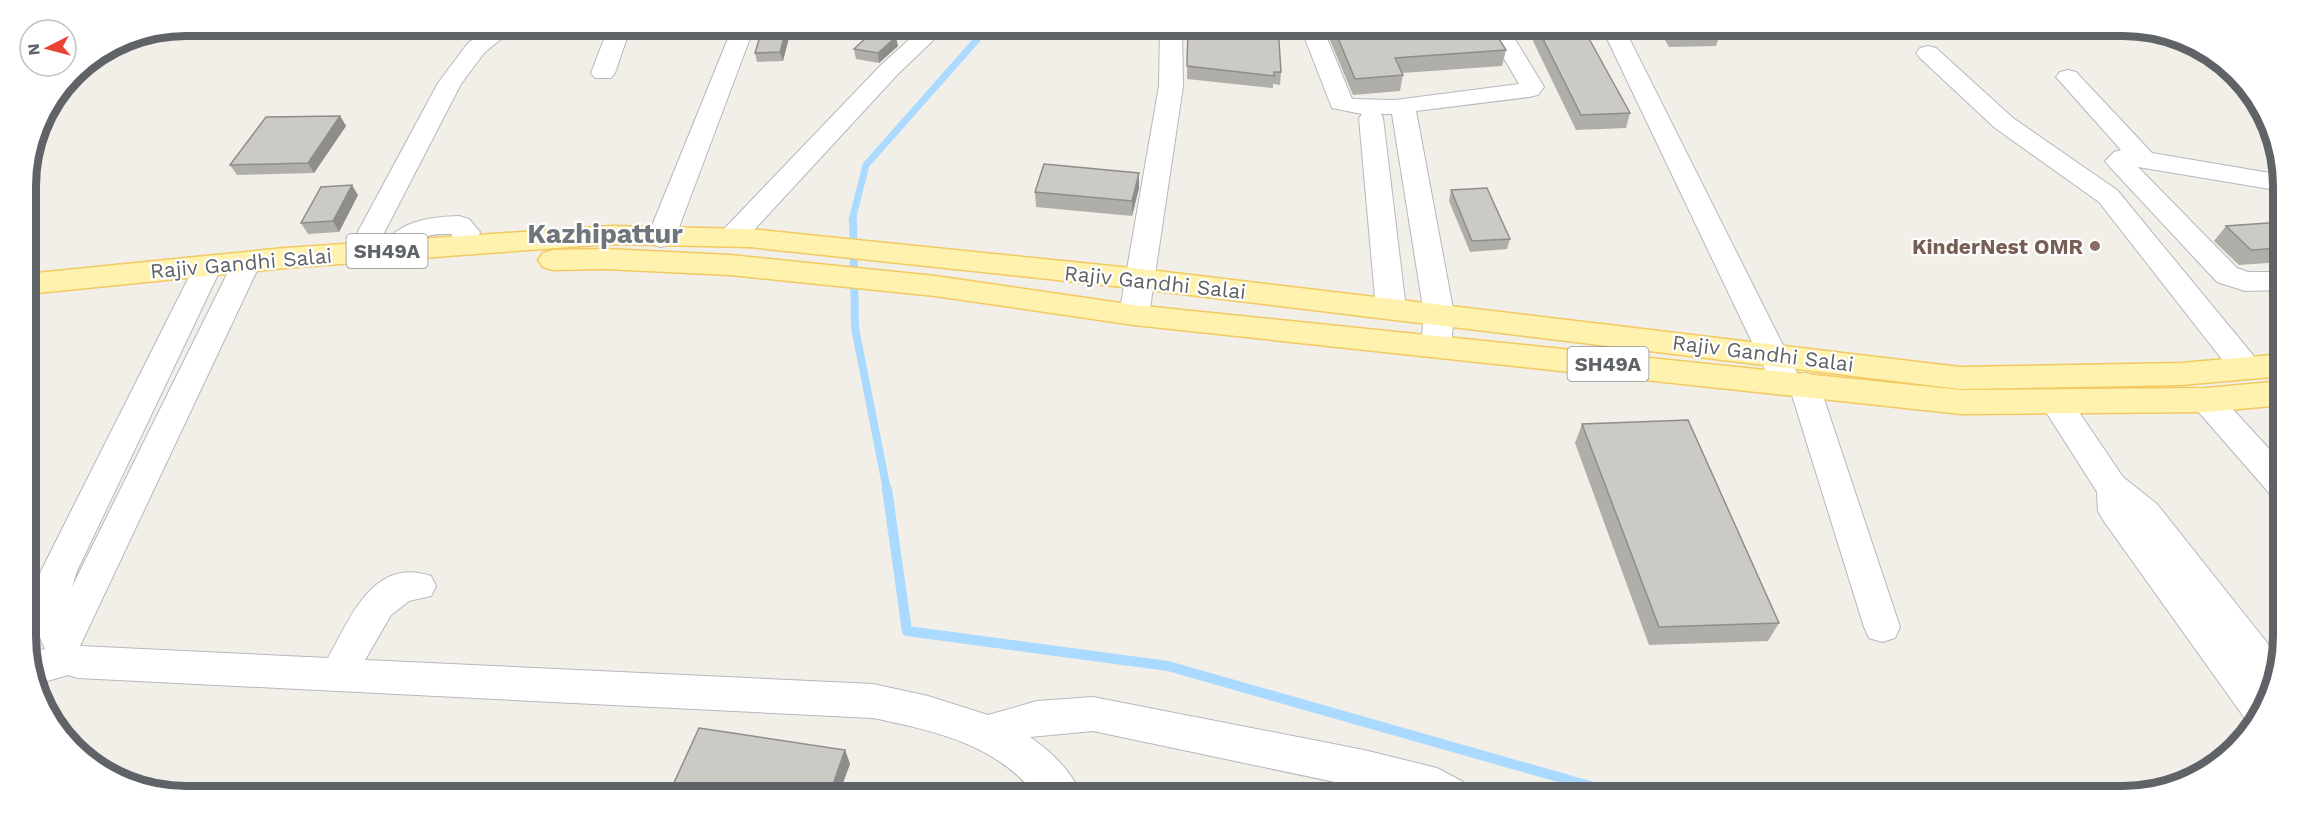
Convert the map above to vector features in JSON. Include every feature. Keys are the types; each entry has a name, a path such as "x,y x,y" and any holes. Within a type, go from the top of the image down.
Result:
{"main road":[{"name":"Rajiv Gandhi Salai","path":"242,272 361,252 611,235 662,238 941,273 1134,315 1961,402 2206,400 2273,389"},
{"name":"Rajiv Gandhi Salai","path":"36,284 203,276 242,272 606,259 737,247"},
{"name":"Rajiv Gandhi Salai","path":"941,273 1141,279 1960,378 2181,374 2246,368 2273,382"},
{"name":"Rajiv Gandhi Salai","path":"36,304 203,276"}],"street":[{"path":"361,252 450,82 476,48 492,36"},
{"path":"603,73 616,36"},
{"path":"662,238 741,36"},
{"path":"737,247 889,70 926,36"},
{"path":"1134,315 1171,86 1171,36"},
{"path":"1315,36 1341,103 1348,106 1403,107 1408,103 1529,90 1532,87 1502,36"},
{"path":"1617,36 1774,354 1795,383 1882,627"},
{"path":"1928,53 2004,123 2108,196 2246,368"},
{"path":"2068,77 2144,160"},
{"path":"1403,107 1439,314 1436,346"},
{"path":"1371,118 1391,309"},
{"path":"2088,130 2228,275 2245,282 2273,281"},
{"path":"2118,161 2123,157 2273,181"},
{"path":"39,665 65,652 242,272"},
{"path":"203,276 59,571 50,615 51,624 65,652 90,662 873,701 937,713 990,732 1033,761 1054,786"},
{"path":"2206,400 2273,475"},
{"path":"2055,401 2114,490 2115,511 2263,689"},
{"path":"338,675 369,618 384,599 400,588 418,586"},
{"path":"990,732 1037,718 1093,714 1364,768 1433,786"}],"building":[{"path":"760,36 784,36 780,52 755,53"},
{"path":"868,36 896,37 878,53 854,49"},
{"path":"1188,36 1279,36 1281,72 1274,72 1274,76 1187,66"},
{"path":"1337,36 1497,36 1506,50 1395,58 1403,75 1355,79"},
{"path":"1542,36 1588,36 1630,113 1581,115"},
{"path":"340,116 308,163 230,165 266,117"},
{"path":"1044,164 1139,173 1132,201 1035,192"},
{"path":"352,185 333,221 301,223 321,187"},
{"path":"1487,188 1510,239 1472,241 1451,190"},
{"path":"2273,223 2273,249 2251,250 2226,226"},
{"path":"1688,420 1779,623 1659,627 1582,424"},
{"path":"699,728 845,750 832,786 673,785"}],"waterway":[{"path":"852,220 866,165 980,36"},
{"path":"853,219 855,328 887,490"},
{"path":"887,489 907,631 1168,666 1590,786"}],"place":[{"name":"KinderNest OMR","path":"2095,246"}],"district":[{"name":"Kazhipattur","path":"605,234"}]}
